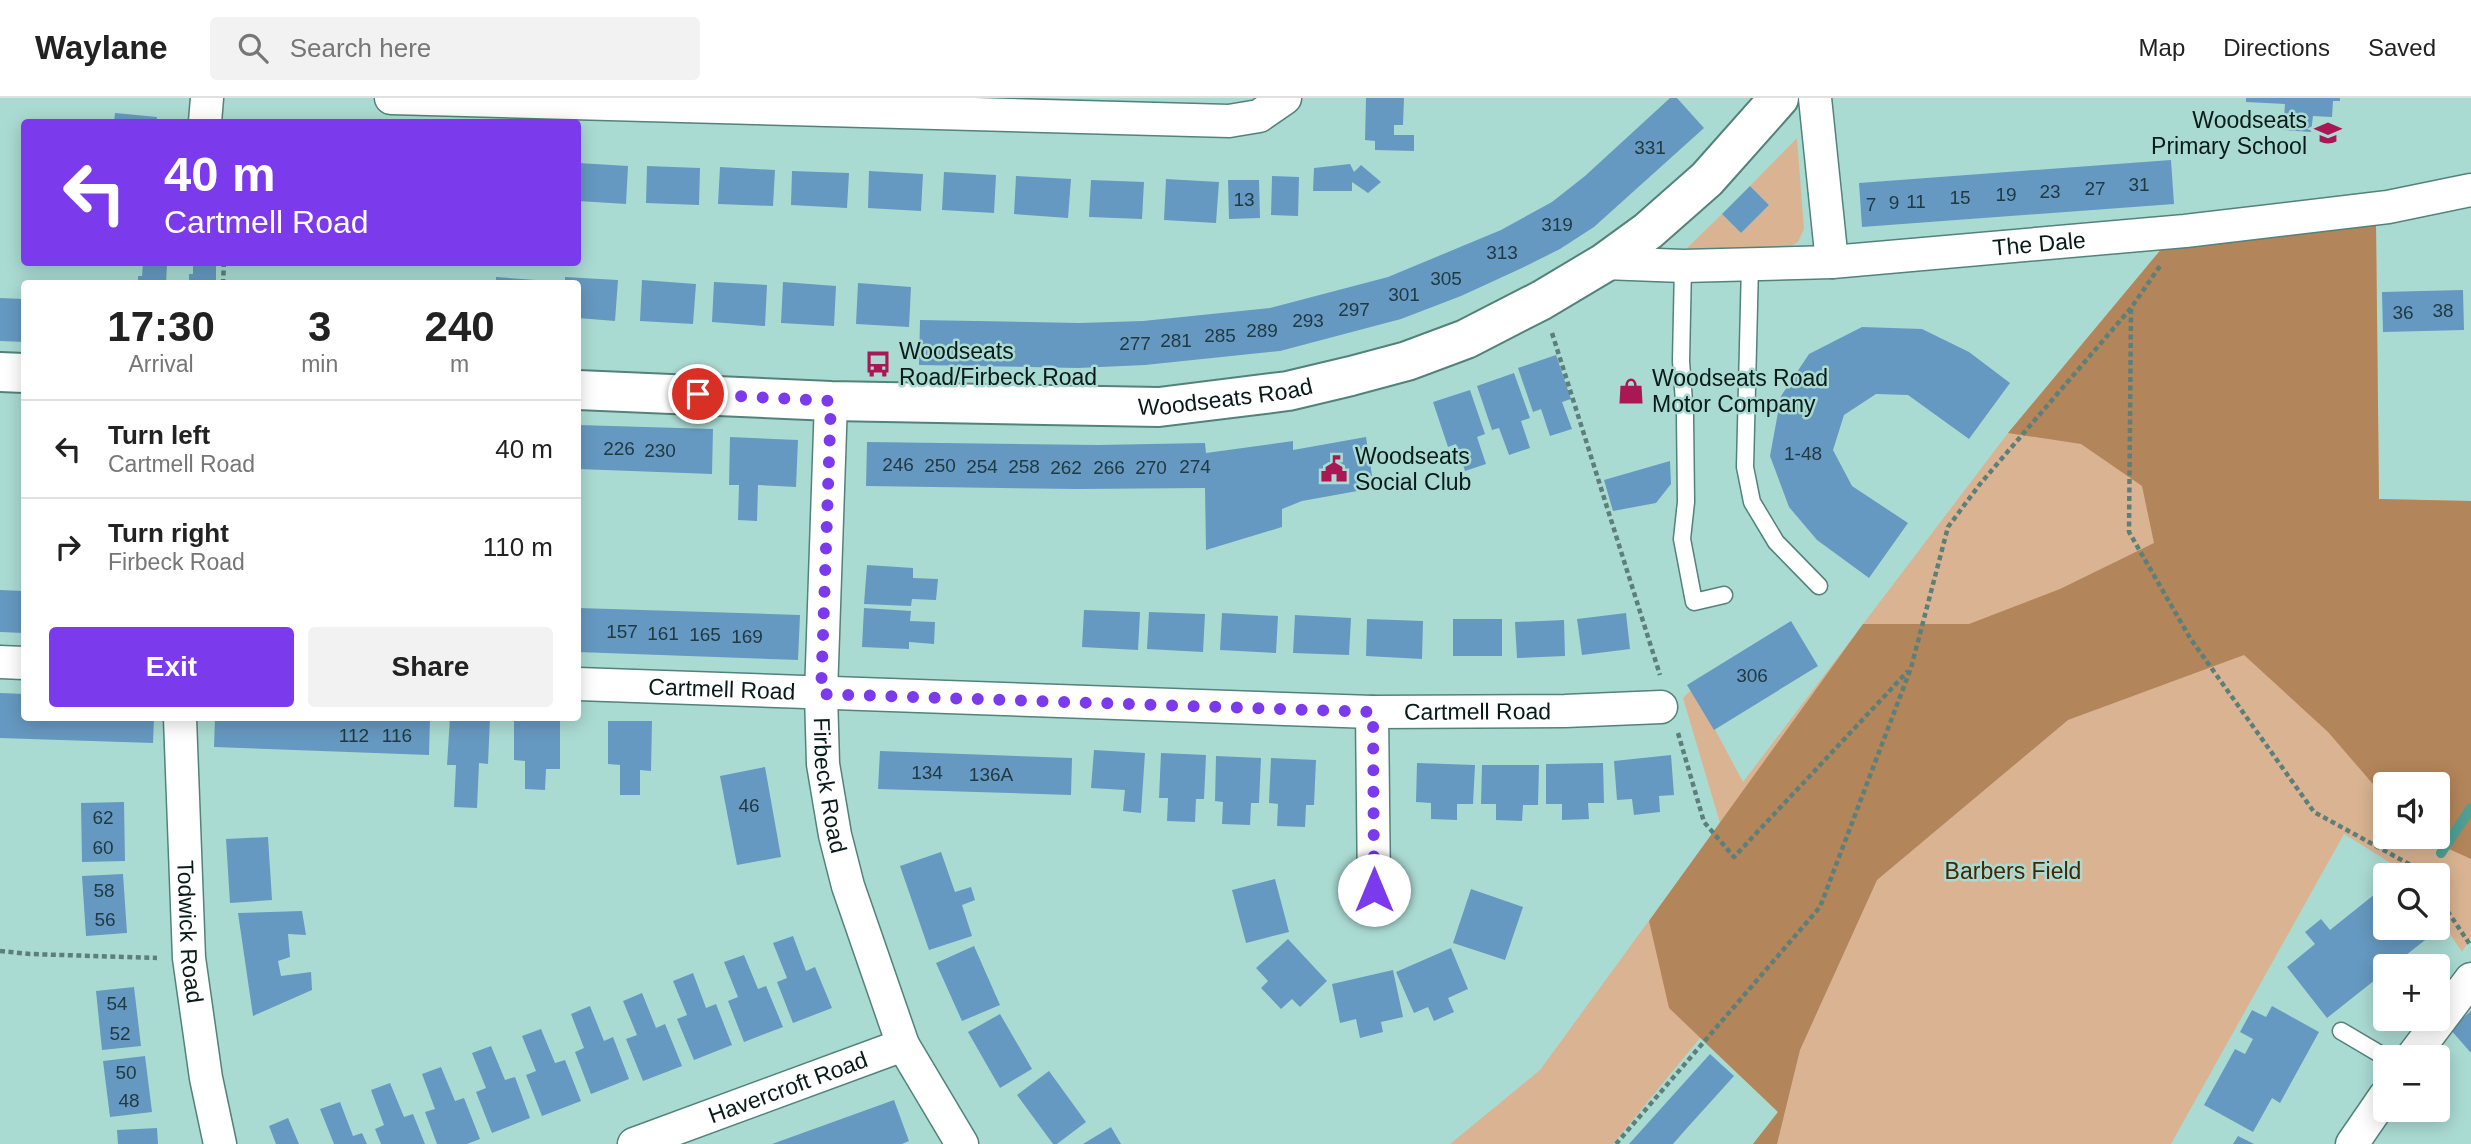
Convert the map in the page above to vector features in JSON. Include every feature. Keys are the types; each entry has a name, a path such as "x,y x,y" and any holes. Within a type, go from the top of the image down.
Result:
{"street":[{"path":"205,119 207,98"},
{"path":"391,98 1229,121 1259,117 1285,98"},
{"name":"Woodseats Road","path":"581,390 831,401 1159,407 1288,391 1407,361 1466,339 1542,300 1604,263 1648,231 1707,179 1779,98"},
{"path":"1815,98 1832,262"},
{"name":"The Dale","path":"1604,263 1683,266 1832,262 2185,232 2388,208 2471,190"},
{"path":"0,372 21,373"},
{"name":"Firbeck Road","path":"831,401 821,694 823,764 835,835 848,886 903,1045 962,1144"},
{"path":"0,662 21,663"},
{"name":"Cartmell Road","path":"581,684 1373,712 1565,710 1666,705"},
{"path":"1373,712 1374,890"},
{"name":"Todwick Road","path":"180,721 189,958 206,1078 220,1144"},
{"path":"2421,1045 2471,979"},
{"name":"Havercroft Road","path":"634,1144 903,1045"},
{"path":"2352,1144 2373,1113"}],"lane":[{"path":"1750,265 1745,467 1752,502 1776,542 1819,586"},
{"path":"1683,266 1681,361 1686,502 1682,539 1694,603 1724,595"},
{"path":"2341,1031 2373,1050"}],"path":[{"path":"1616,1144 1820,907 1911,668 1948,527 1980,484 2131,308 2185,232"},
{"path":"1542,300 1704,822 1734,857 1911,668"},
{"path":"2131,308 2129,532 2190,638 2314,812 2407,863"},
{"path":"2450,915 2471,946"},
{"path":"0,951 189,958"}],"green space":[{"path":"1797,138 1804,229 1798,242 1788,248 1691,254 1687,248 1722,214 1741,233 1769,205 1750,186"},
{"name":"Barbers Field","path":"2376,222 2379,499 2471,501 2471,937 2462,952 2450,934 2450,863 2391,863 2344,834 2171,1144 1753,1144 1778,1112 1700,1038 1613,1144 1450,1144 1540,1070 1720,823 1683,698 1693,688 1743,782 2008,433 2163,247"}],"shaded area":[{"path":"2376,222 2379,499 2471,501 2471,859 2449,849 2450,772 2373,772 2373,784 2328,732 2244,655 2068,720 1877,880 1800,1050 1777,1144 1753,1144 1778,1112 1669,1008 1649,921 1863,624 1969,624 2060,589 2154,543 2142,486 2081,444 2008,433 2163,247"}],"building":[{"path":"1366,98 1404,98 1403,125 1394,125 1394,135 1414,135 1414,151 1375,150 1375,141 1365,140"},
{"path":"1670,98 1677,98 1704,128 1594,227 1560,249 1522,268 1461,296 1401,319 1280,351 1145,365 1078,368 919,365 920,320 1079,323 1143,321 1270,308 1388,277 1501,230 1552,202 1585,176"},
{"path":"2246,98 2340,98 2340,101 2333,101 2332,117 2313,116 2311,132 2283,130 2285,104 2246,102"},
{"path":"115,113 157,117 157,119 114,119"},
{"path":"2171,160 2174,204 1862,227 1859,183"},
{"path":"581,163 628,166 626,204 581,201"},
{"path":"1350,164 1354,172 1361,165 1381,182 1368,193 1352,182 1352,191 1313,191 1314,168"},
{"path":"647,166 700,168 699,205 646,203"},
{"path":"720,167 775,170 773,206 718,204"},
{"path":"792,171 849,173 847,208 791,205"},
{"path":"869,171 923,174 921,211 868,208"},
{"path":"944,172 996,175 994,213 942,210"},
{"path":"1016,176 1071,179 1068,218 1014,214"},
{"path":"1272,176 1299,177 1298,216 1271,215"},
{"path":"1166,179 1219,182 1216,223 1164,220"},
{"path":"1091,180 1144,182 1142,219 1089,217"},
{"path":"1228,180 1259,180 1260,218 1229,219"},
{"path":"1750,186 1769,205 1741,233 1722,214"},
{"path":"143,266 167,266 166,280 138,280 138,276 142,276"},
{"path":"193,266 216,266 216,280 189,280 189,274 193,274"},
{"path":"496,277 536,280 496,280"},
{"path":"565,277 618,280 615,321 581,318 581,280 565,280"},
{"path":"642,280 696,284 693,324 640,321"},
{"path":"714,282 767,285 765,326 712,322"},
{"path":"783,282 836,286 834,326 781,323"},
{"path":"858,283 911,287 909,327 856,324"},
{"path":"2463,290 2464,330 2383,332 2382,292"},
{"path":"0,298 21,299 21,342 0,341"},
{"path":"1862,327 1922,329 1969,352 2010,383 1969,439 1908,395 1876,394 1844,415 1833,450 1852,486 1908,523 1869,578 1817,540 1789,507 1770,456 1781,396 1809,354"},
{"path":"1556,355 1571,399 1562,402 1572,429 1550,436 1541,409 1533,412 1518,368"},
{"path":"1514,373 1530,418 1521,421 1530,448 1509,455 1499,428 1492,430 1477,386"},
{"path":"1470,390 1485,434 1477,437 1486,464 1465,471 1456,444 1448,447 1433,402"},
{"path":"581,425 713,429 712,474 581,469"},
{"path":"730,437 798,440 796,487 758,485 757,521 738,520 739,485 729,485"},
{"path":"1366,437 1374,488 1302,501 1282,509 1282,527 1206,550 1205,488 866,486 867,442 1098,445 1205,443 1206,453 1293,441 1293,450"},
{"path":"1670,461 1671,484 1656,503 1613,511 1604,480"},
{"path":"867,565 913,568 913,578 938,579 936,600 912,599 911,606 864,604"},
{"path":"0,590 21,591 21,633 0,632"},
{"path":"581,608 800,615 798,660 581,652"},
{"path":"864,608 911,611 910,621 935,622 934,644 909,642 909,649 862,647"},
{"path":"1084,610 1140,612 1138,650 1082,647"},
{"path":"1149,612 1205,614 1203,652 1147,649"},
{"path":"1222,613 1278,616 1276,653 1220,650"},
{"path":"1626,613 1630,649 1582,655 1577,619"},
{"path":"1295,615 1351,618 1349,655 1293,653"},
{"path":"1367,619 1423,621 1422,659 1366,656"},
{"path":"1453,619 1502,619 1502,656 1453,656"},
{"path":"1564,620 1565,656 1517,658 1515,622"},
{"path":"1791,621 1818,666 1714,730 1687,685"},
{"path":"0,693 21,694 21,721 154,721 153,743 0,738"},
{"path":"215,721 430,721 429,755 214,747"},
{"path":"450,721 490,721 488,764 479,763 477,808 454,807 456,765 447,765"},
{"path":"514,721 560,721 560,769 546,769 545,790 525,789 525,761 514,760"},
{"path":"608,721 652,721 651,771 640,770 640,795 620,795 620,765 608,764"},
{"path":"1094,750 1145,753 1141,813 1123,811 1125,790 1091,788"},
{"path":"880,751 1072,758 1071,795 878,789"},
{"path":"1161,753 1206,755 1204,799 1196,799 1195,822 1167,821 1168,798 1159,798"},
{"path":"1671,755 1674,795 1659,796 1660,812 1634,815 1632,799 1617,800 1614,761"},
{"path":"1216,756 1261,758 1259,803 1251,803 1250,825 1222,824 1223,802 1215,801"},
{"path":"1271,758 1316,760 1314,805 1306,805 1305,827 1277,826 1278,804 1269,803"},
{"path":"1417,763 1475,765 1473,804 1457,804 1457,820 1431,819 1431,803 1416,802"},
{"path":"1603,763 1604,803 1588,803 1589,819 1562,820 1562,804 1546,804 1546,764"},
{"path":"1482,765 1539,765 1538,805 1523,805 1522,821 1496,820 1496,804 1481,804"},
{"path":"765,767 781,857 737,865 720,776"},
{"path":"124,802 125,861 82,862 81,803"},
{"path":"268,837 272,900 230,903 226,839"},
{"path":"941,852 955,892 971,887 975,900 962,905 972,936 929,950 900,866"},
{"path":"123,874 127,933 86,936 82,876"},
{"path":"1275,879 1289,932 1246,943 1232,890"},
{"path":"1471,889 1523,907 1505,960 1453,943"},
{"path":"2373,896 2373,940 2425,940 2407,954 2373,954 2373,982 2327,1018 2287,967 2315,944 2305,932 2321,919 2330,930"},
{"path":"302,911 306,935 288,934 290,957 278,961 281,976 311,972 312,990 253,1016 238,913"},
{"path":"793,936 806,971 815,967 832,1008 793,1023 777,982 787,978 773,943"},
{"path":"1288,939 1327,981 1300,1007 1292,999 1281,1009 1261,988 1268,981 1256,968"},
{"path":"974,946 1000,1005 962,1021 936,963"},
{"path":"1451,948 1468,989 1448,998 1454,1012 1434,1021 1428,1007 1414,1013 1396,972"},
{"path":"744,955 758,989 766,986 783,1027 744,1042 728,1001 738,997 724,962"},
{"path":"1393,970 1403,1017 1381,1022 1383,1032 1360,1038 1356,1019 1340,1023 1332,984"},
{"path":"693,973 706,1008 716,1004 732,1045 694,1060 677,1019 687,1015 673,981"},
{"path":"134,987 141,1046 102,1050 96,991"},
{"path":"642,993 656,1028 665,1024 682,1066 643,1081 626,1039 637,1035 623,1001"},
{"path":"590,1006 604,1041 613,1037 629,1079 591,1094 575,1052 584,1048 571,1014"},
{"path":"2272,1006 2319,1032 2280,1103 2272,1098 2253,1132 2204,1105 2235,1049 2245,1054 2253,1039 2240,1032 2252,1010 2266,1017"},
{"path":"2471,1011 2471,1053 2450,1029"},
{"path":"1000,1014 1032,1069 1000,1088 968,1032"},
{"path":"541,1029 555,1063 565,1060 581,1101 542,1116 526,1075 536,1071 522,1036"},
{"path":"491,1046 505,1080 515,1077 530,1118 492,1133 476,1092 486,1088 472,1053"},
{"path":"1710,1054 1734,1076 1673,1144 1629,1144"},
{"path":"145,1056 152,1112 110,1117 103,1061"},
{"path":"441,1067 455,1101 464,1098 480,1139 467,1144 437,1144 425,1112 435,1109 422,1074"},
{"path":"1049,1071 1086,1122 1057,1144 1053,1144 1017,1095"},
{"path":"390,1083 404,1117 413,1114 425,1144 381,1144 375,1129 384,1125 371,1090"},
{"path":"894,1100 909,1141 902,1144 772,1144"},
{"path":"340,1102 353,1136 362,1133 367,1144 334,1144 320,1109"},
{"path":"288,1118 299,1144 276,1144 269,1126"},
{"path":"1111,1127 1121,1144 1083,1144"},
{"path":"157,1128 158,1144 118,1144 117,1130"},
{"path":"2238,1136 2254,1144 2233,1144"}],"waterway":[{"path":"2441,853 2471,808"}],"place":[{"name":"Woodseats Primary School","path":"2328,133"},
{"name":"Woodseats Road/Firbeck Road","path":"878,364"},
{"name":"Woodseats Road Motor Company","path":"1631,391"},
{"name":"Woodseats Social Club","path":"1334,469"}],"route":[{"path":"698,394 831,401 821,694 1373,712 1374,890"}]}
